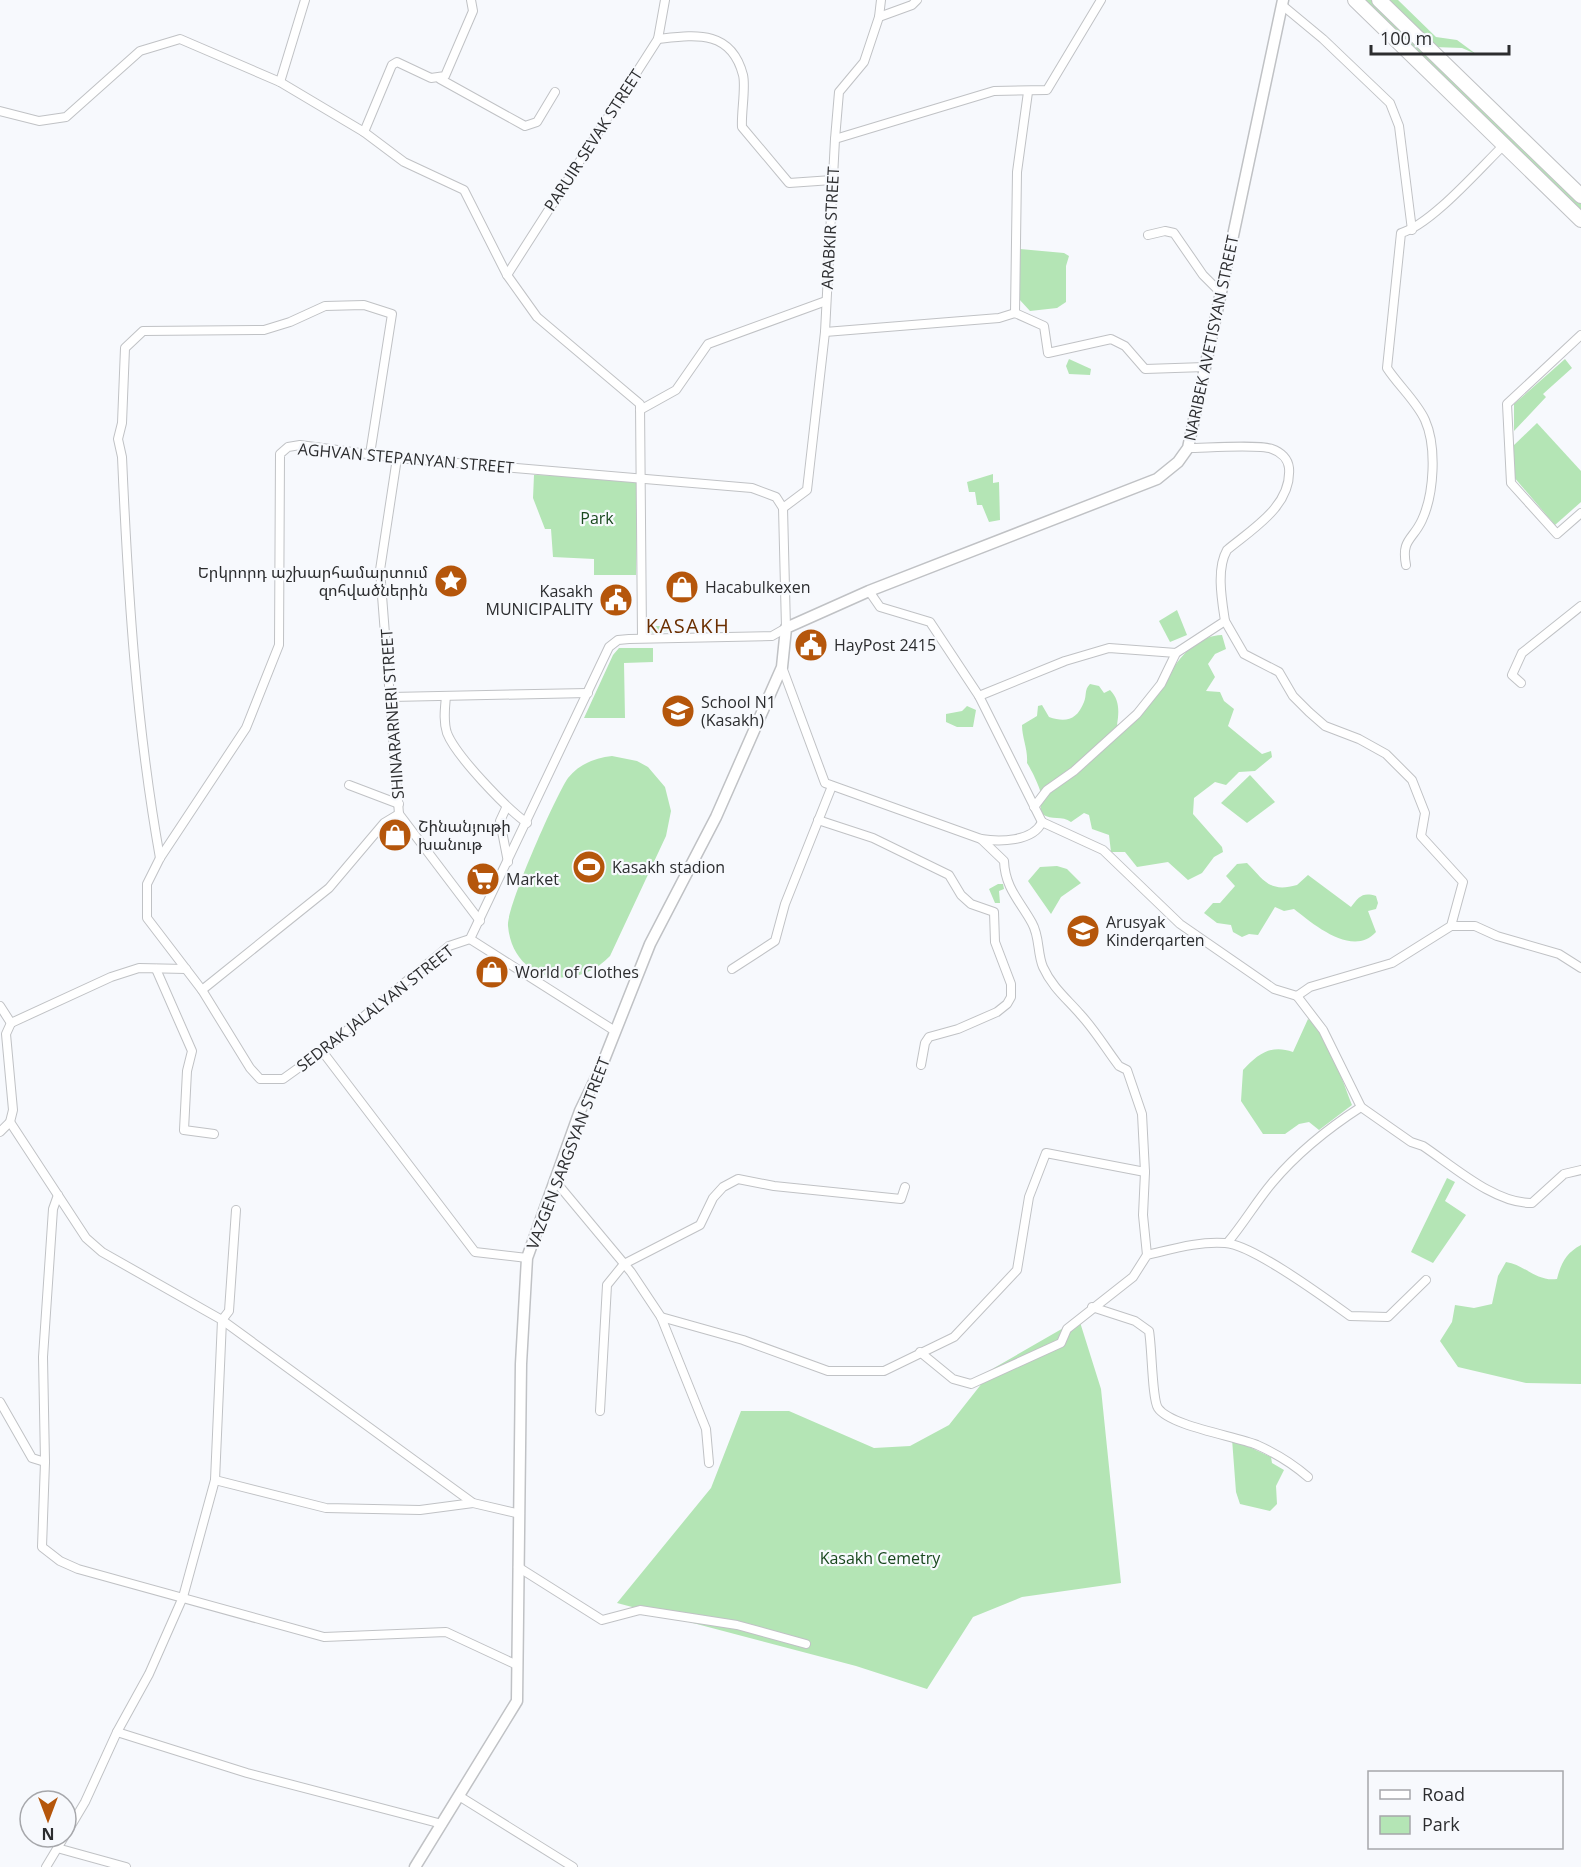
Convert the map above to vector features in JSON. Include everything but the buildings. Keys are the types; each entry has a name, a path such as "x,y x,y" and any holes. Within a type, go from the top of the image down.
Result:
{"highway":[{"path":"1355,0 1581,220"},
{"path":"1379,0 1581,196"}],"street":[{"path":"280,82 305,0"},
{"path":"440,79 445,76 473,11 471,0"},
{"name":"PARUIR SEVAK STREET","path":"507,275 658,39 665,0"},
{"name":"ARABKIR STREET","path":"783,508 807,490 825,332 838,92 864,62 879,17 880,0"},
{"path":"879,17 912,5 917,0"},
{"path":"835,139 994,91 1047,90 1101,0"},
{"path":"1284,2 1390,103 1399,126 1412,230"},
{"name":"NARIBEK AVETISYAN STREET","path":"786,628 869,591 1157,480 1178,462 1188,448 1284,2"},
{"path":"658,39 700,34 716,39 733,54 743,77 742,127 789,183 832,180"},
{"path":"0,111 39,121 66,117 140,51 180,39 280,82 364,132 404,162 464,190 507,275 537,317 640,404 642,638"},
{"path":"364,132 392,65 397,62 404,63 431,78 440,79 525,126 537,122 555,92"},
{"path":"1016,313 1017,172 1028,92"},
{"path":"1406,565 1405,544 1422,520 1429,494 1431,464 1430,436 1425,419 1387,368 1401,233 1412,230 1504,145"},
{"path":"1148,235 1165,231 1174,233 1203,275 1221,292"},
{"path":"640,410 676,390 708,344 826,301"},
{"path":"160,858 133,661 122,457 118,439 122,423 125,348 143,331 264,330 290,322 325,306 364,305 392,314 370,454"},
{"path":"825,332 999,318 1016,313 1044,326 1048,353 1111,339 1125,346 1145,369 1205,367"},
{"path":"1581,335 1507,404 1511,483 1557,534 1581,513"},
{"name":"AGHVAN STEPANYAN STREET","path":"250,1068 202,990 147,918 147,884 160,858 246,728 279,645 280,454 288,447 300,445 397,458 752,488 776,497 783,508"},
{"path":"1188,448 1271,448 1283,455 1288,463 1288,478 1277,506 1227,550 1223,557 1222,588 1225,621 1244,654 1279,672 1293,696 1325,726 1359,739 1386,754 1412,780 1425,813 1421,836 1463,882 1450,926"},
{"name":"SHINARARNERI STREET","path":"202,990 329,888 384,823 399,814 380,570 397,458"},
{"path":"783,508 786,628"},
{"path":"869,591 880,607 930,622 978,696 1042,822 1103,850 1137,880 1180,924 1274,989 1297,996 1323,1030 1361,1107 1410,1142 1423,1146 1501,1197 1516,1203 1532,1203 1546,1187 1564,1174 1581,1170"},
{"path":"1521,683 1512,675 1522,653 1581,606"},
{"path":"1034,807 1047,790 1074,771 1137,714 1161,684 1176,652 1225,621"},
{"name":"SEDRAK JALALYAN STREET","path":"250,1068 260,1079 283,1079 322,1051 449,946 470,939 609,647 618,640 642,638 772,636 786,628"},
{"name":"VAZGEN SARGSYAN STREET","path":"415,1867 517,1701 521,1364 527,1258 580,1111 650,944 716,817 782,667 786,628"},
{"path":"978,696 1065,661 1109,648 1176,652"},
{"path":"782,667 825,783 981,839 994,841 1023,836 1033,832 1042,822"},
{"path":"391,697 588,693"},
{"path":"446,696 445,723 451,741 506,808 527,823"},
{"path":"349,785 399,804"},
{"path":"732,969 775,941 785,904 832,786"},
{"path":"506,808 500,821 508,862"},
{"path":"399,814 480,921"},
{"path":"818,820 873,838 949,875 961,895 971,903 994,912 995,942 1011,984 1011,997 1007,1004 997,1012 958,1029 929,1038 925,1043 921,1065"},
{"path":"981,839 1004,861 1004,876 1010,890 1032,923 1039,940 1042,965 1051,981 1080,1014 1119,1066 1127,1070 1142,1114 1145,1172 1143,1215 1148,1255"},
{"path":"1297,996 1310,987 1392,963 1450,926 1475,926 1497,936 1559,954 1581,968"},
{"path":"470,939 615,1031"},
{"path":"0,1132 10,1122 13,1096 6,1034 11,1023 111,977 139,968 186,969"},
{"path":"156,969 192,1051 187,1071 184,1131 214,1134"},
{"path":"0,1006 11,1023"},
{"path":"322,1051 475,1252 527,1258"},
{"path":"1228,1242 1251,1215 1271,1184 1294,1159 1324,1131 1361,1107"},
{"path":"10,1122 86,1238 102,1252 222,1320 472,1503"},
{"path":"661,1317 743,1340 828,1371 884,1371 954,1337 1017,1270 1029,1197 1047,1153 1145,1172"},
{"path":"600,1411 604,1300 607,1285 624,1264 700,1226 713,1198 723,1187 738,1179 774,1186 901,1199 904,1187"},
{"path":"556,1182 624,1264 661,1317 706,1429 709,1463"},
{"path":"58,1196 53,1209 43,1357 45,1462 42,1547 60,1562 78,1569 324,1637 446,1632 517,1665"},
{"path":"78,1815 117,1732 149,1674 183,1597 215,1480 222,1320 229,1311 236,1210"},
{"path":"920,1352 953,1379 971,1384 1061,1343 1068,1329 1092,1307 1133,1277 1148,1255 1189,1244 1228,1242 1259,1256 1350,1316 1388,1317 1426,1280"},
{"path":"1092,1307 1135,1321 1149,1331 1153,1353 1155,1399 1159,1410 1192,1427 1226,1434 1258,1445 1293,1464 1308,1477"},
{"path":"0,1402 32,1458 45,1462"},
{"path":"215,1480 326,1508 420,1510 472,1503 520,1514"},
{"path":"518,1568 602,1620 640,1610 737,1625 806,1644"},
{"path":"117,1732 247,1773 442,1824"},
{"path":"459,1796 573,1867"},
{"path":"46,1867 56,1849"},
{"path":"61,1849 126,1867"}],"green space":[{"path":"1362,0 1372,0 1581,204 1581,214"},
{"path":"1387,0 1398,0 1436,37 1457,40 1476,54 1462,48 1434,47"},
{"path":"1020,249 1064,253 1069,256 1066,266 1066,302 1057,308 1030,311 1019,299"},
{"path":"1069,359 1091,369 1090,375 1069,374 1066,366"},
{"path":"1565,359 1572,368 1543,394 1546,397 1514,431 1514,404"},
{"path":"1537,423 1581,471 1581,502 1555,525 1513,476 1512,447"},
{"path":"993,474 993,483 999,482 1000,520 989,522 982,505 977,505 975,492 969,492 967,482"},
{"name":"Park","path":"534,475 638,477 636,575 594,575 594,559 553,557 551,529 545,529 533,498"},
{"path":"1177,610 1187,635 1170,642 1159,621"},
{"path":"650,626 664,626 668,631 648,633 646,630"},
{"path":"1222,635 1226,649 1215,654 1208,664 1215,677 1206,691 1220,692 1224,701 1234,709 1228,726 1262,754 1271,751 1272,757 1255,771 1239,772 1226,785 1215,782 1194,798 1193,814 1222,847 1223,852 1214,857 1202,873 1188,880 1168,862 1137,867 1125,852 1111,852 1109,835 1092,829 1089,815 1084,813 1071,822 1042,814 1040,791 1027,763 1022,725 1037,716 1038,706 1042,705 1049,717 1066,720 1078,713 1090,684 1099,686 1104,693 1110,690 1116,698 1117,725 1131,720 1148,705 1183,655 1194,645 1207,638"},
{"path":"619,648 653,648 653,662 624,663 625,718 584,718 613,655"},
{"path":"967,706 976,710 973,727 957,727 946,722 946,714 962,711"},
{"name":"Kasakh stadion","path":"612,756 637,761 648,767 665,787 671,811 666,836 610,956 596,968 580,975 564,978 548,976 533,970 521,960 512,945 508,926 510,915 533,852 568,778 588,762"},
{"path":"1250,775 1275,802 1247,823 1221,803"},
{"path":"1247,863 1263,880 1273,886 1297,885 1308,875 1351,907 1361,896 1376,896 1378,903 1376,909 1368,911 1376,932 1367,939 1345,940 1322,930 1294,909 1284,911 1275,907 1258,935 1249,934 1242,937 1233,932 1231,925 1217,923 1204,913 1213,903 1220,903 1235,886 1226,876 1237,864"},
{"path":"1057,866 1067,869 1081,883 1061,897 1051,914 1028,881 1040,867"},
{"path":"1003,884 1004,889 999,891 1000,903 995,903 989,889"},
{"path":"1308,1019 1315,1024 1328,1045 1352,1105 1319,1130 1309,1122 1299,1124 1285,1134 1263,1134 1241,1101 1243,1070 1265,1052 1278,1049 1293,1052"},
{"path":"1447,1178 1455,1182 1445,1201 1466,1215 1433,1263 1411,1252"},
{"path":"1581,1245 1581,1384 1526,1383 1458,1367 1440,1341 1452,1322 1455,1305 1474,1308 1492,1304 1498,1276 1506,1262 1543,1278 1557,1279 1565,1259 1571,1251"},
{"name":"Kasakh Cemetry","path":"1079,1319 1101,1389 1121,1583 1022,1597 973,1617 927,1689 856,1666 617,1603 711,1488 741,1411 789,1411 874,1448 910,1446 949,1425 994,1368"},
{"path":"1232,1439 1271,1457 1272,1463 1284,1470 1276,1486 1277,1504 1270,1511 1240,1504 1236,1492"}],"place":[{"name":"Երկրորդ աշխարհամարտում զոհվածներին","path":"451,581"},
{"name":"Hacabulkexen","path":"682,587"},
{"name":"Kasakh MUNICIPALITY","path":"616,600"},
{"name":"HayPost 2415","path":"811,645"},
{"name":"School N1 (Kasakh)","path":"678,711"},
{"name":"Շինանյութի խանութ","path":"395,835"},
{"name":"Kasakh stadion","path":"589,867"},
{"name":"Market","path":"483,879"},
{"name":"Arusyak Kinderqarten","path":"1083,931"},
{"name":"World of Clothes","path":"492,972"}],"district":[{"name":"KASAKH","path":"688,625"}]}
